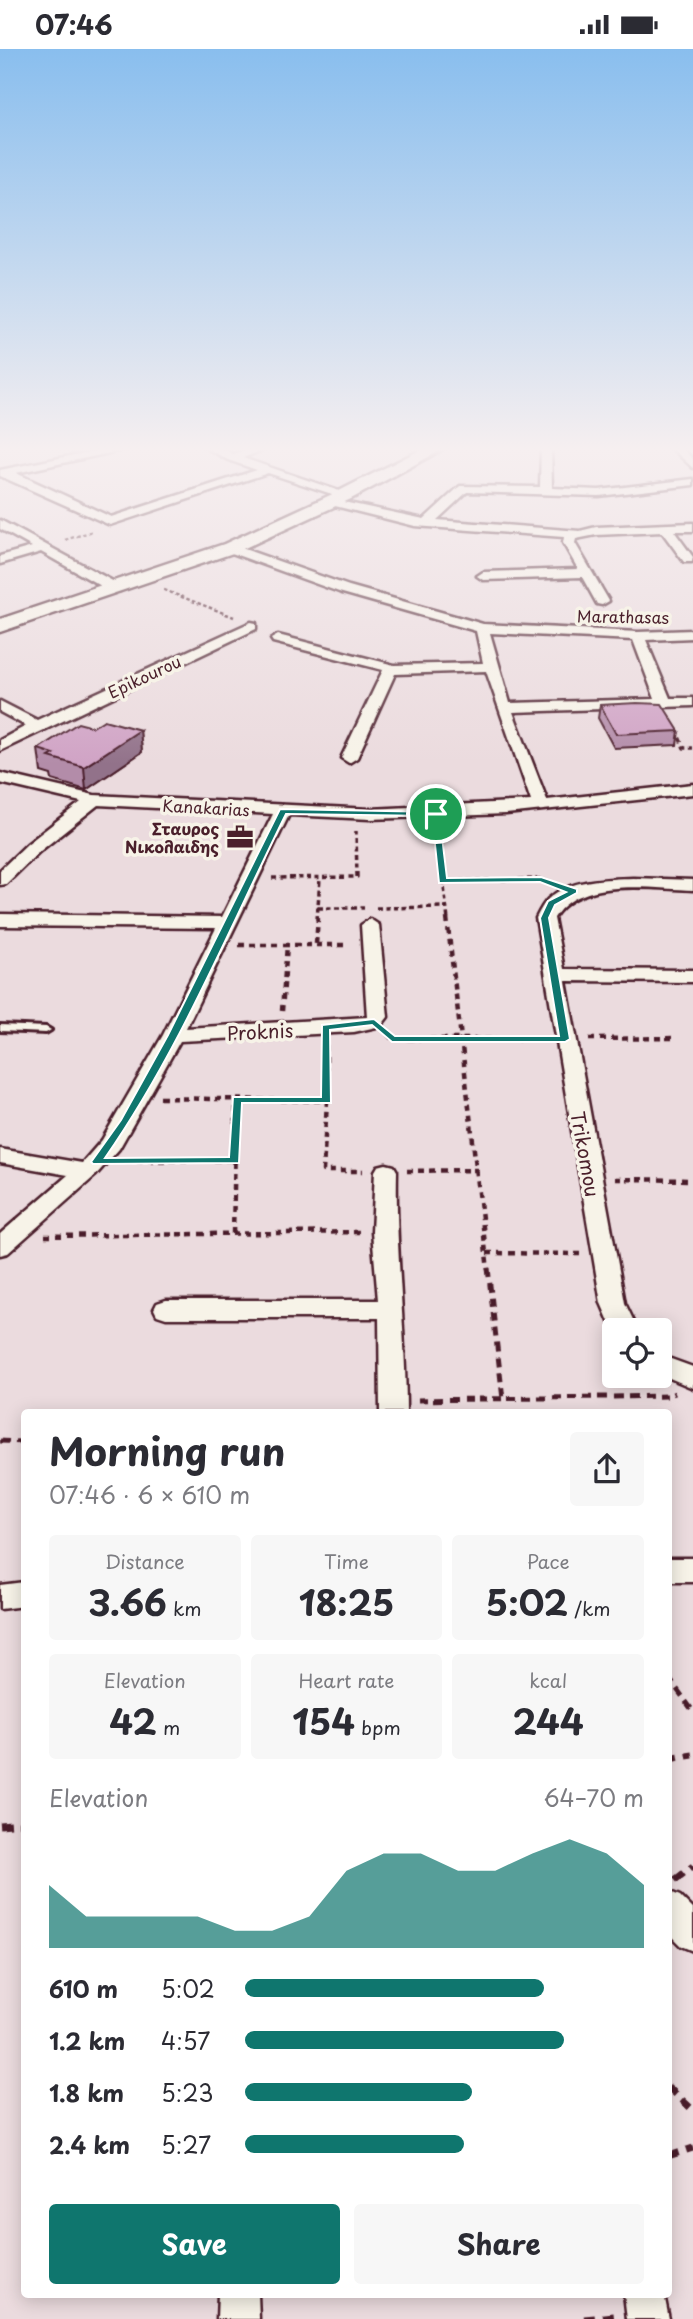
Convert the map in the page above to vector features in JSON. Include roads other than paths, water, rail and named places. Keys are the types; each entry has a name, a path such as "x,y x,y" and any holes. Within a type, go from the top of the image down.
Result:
{"street":[{"path":"0,560 28,552"},
{"path":"48,552 115,588"},
{"path":"0,627 219,552"},
{"name":"Marathasas","path":"241,552 344,590 482,628 638,636 693,634"},
{"path":"575,552 602,601"},
{"path":"683,552 688,559"},
{"path":"483,576 586,573"},
{"name":"Epikourou","path":"0,746 251,626"},
{"path":"482,628 491,667 521,758 541,806 693,789"},
{"path":"638,636 664,703"},
{"path":"278,639 394,669 491,667"},
{"path":"349,758 388,672 394,669"},
{"path":"506,708 693,702"},
{"path":"0,706 37,726"},
{"name":"Kanakarias","path":"0,778 94,800 283,811 436,814 541,806"},
{"path":"0,880 50,834 94,800"},
{"path":"6,1242 92,1166 138,1098 173,1035 283,811"},
{"name":"Trikomou","path":"620,1318 613,1303 604,1255 545,918 551,903 574,891 610,885 693,885"},
{"path":"0,920 228,923"},
{"name":"Proknis","path":"173,1035 374,1022 378,1017 371,935"},
{"path":"553,975 693,976"},
{"path":"0,1156 92,1166"},
{"path":"386,1171 384,1232 391,1309 393,1407"},
{"path":"166,1309 391,1309"},
{"path":"672,1373 687,1385"},
{"path":"672,1570 693,1570"},
{"path":"0,1597 21,1594"},
{"path":"672,1912 693,1934"},
{"path":"238,2298 238,2319"},
{"path":"644,2298 648,2319"}],"lane":[{"path":"0,1028 46,1030"}],"place":[{"name":"Σταυρος Νικολαιδης","path":"240,837"}]}
